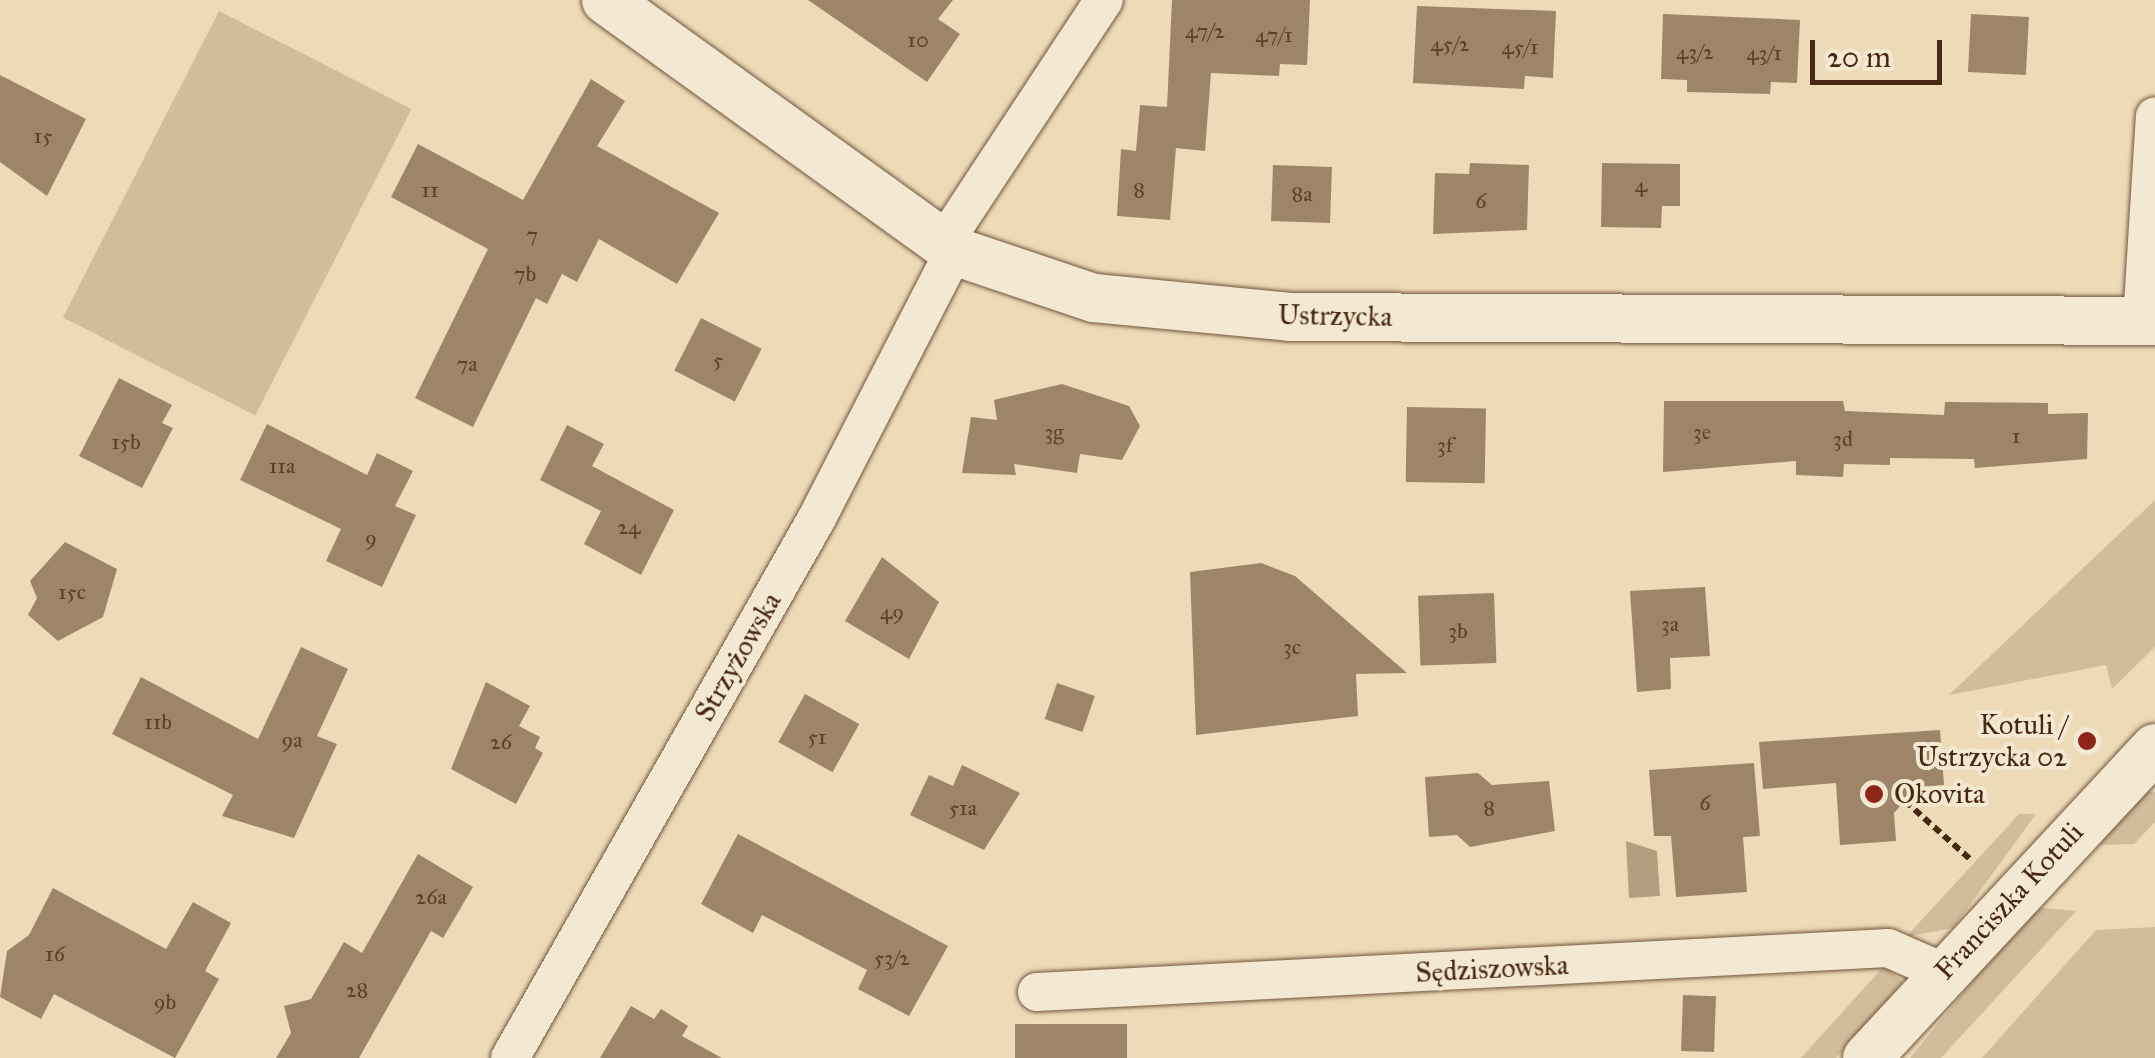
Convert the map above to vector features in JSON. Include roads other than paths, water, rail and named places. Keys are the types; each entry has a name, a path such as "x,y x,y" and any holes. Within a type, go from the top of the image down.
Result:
{"street":[{"name":"Ustrzycka","path":"606,0 949,248 1094,298 1290,317 2149,321"},
{"name":"Strzyżowska","path":"510,1058 817,518 949,248 1104,0"},
{"path":"2149,321 2155,116"},
{"name":"Franciszka Kotuli","path":"1866,1058 2155,748"},
{"name":"Sędziszowska","path":"1038,992 1888,948 1943,972"}],"place":[{"name":"Kotuli / Ustrzycka 02","path":"2087,741"},
{"name":"Okovita","path":"1874,794"}]}
